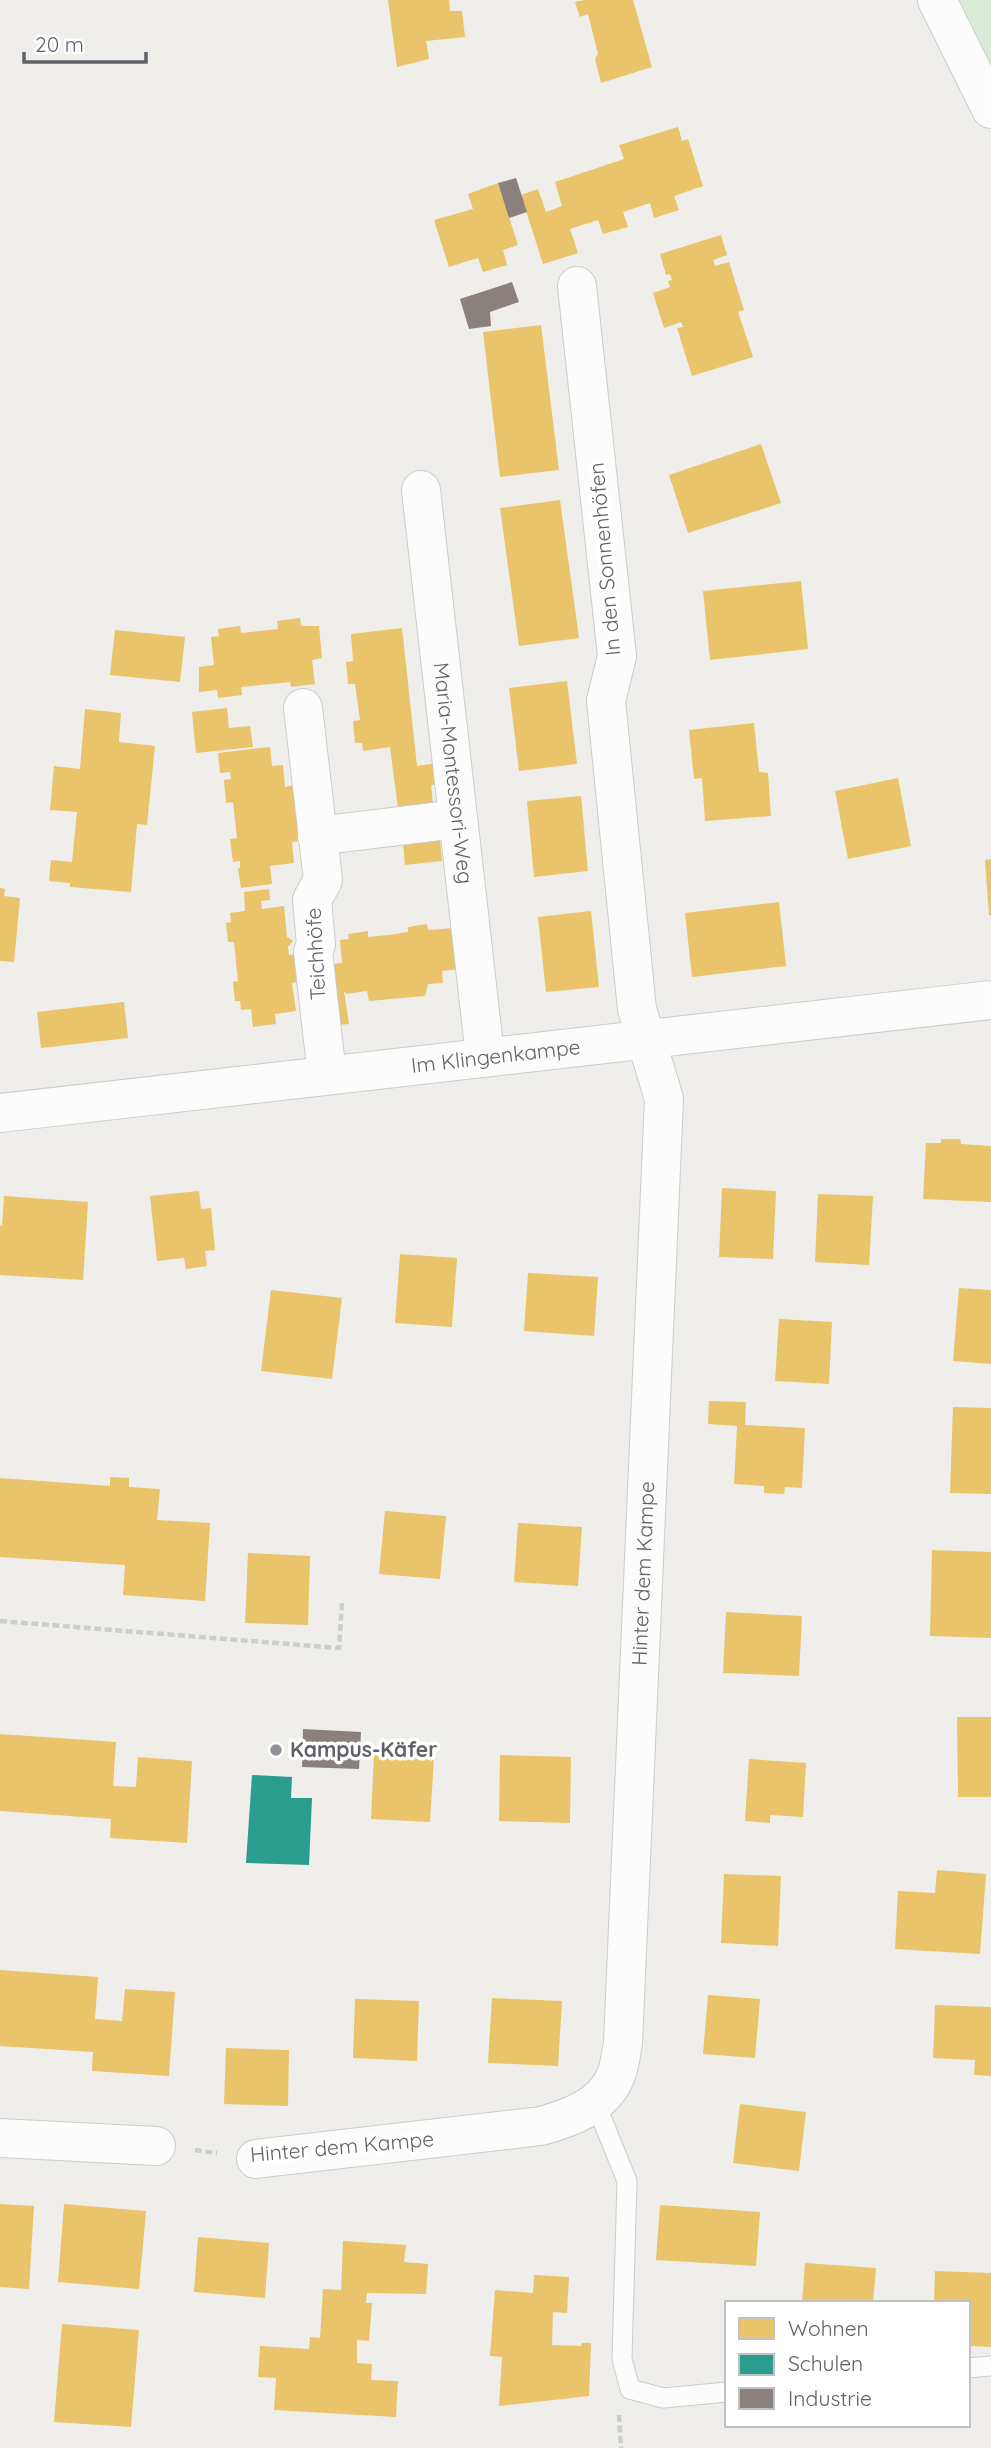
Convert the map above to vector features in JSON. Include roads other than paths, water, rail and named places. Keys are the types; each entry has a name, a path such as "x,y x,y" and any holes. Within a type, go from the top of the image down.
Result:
{"street":[{"path":"937,0 991,109"},
{"name":"In den Sonnenhöfen","path":"577,286 617,656 606,701 637,1009 647,1039"},
{"name":"Maria-Montessori-Weg","path":"421,490 485,1056"},
{"name":"Teichhöfe","path":"303,708 323,880 312,900 316,944 313,952 327,1075"},
{"path":"317,836 457,819"},
{"name":"Im Klingenkampe","path":"0,1113 991,1000"},
{"name":"Hinter dem Kampe","path":"256,2159 541,2126 570,2118 596,2102 615,2076 624,2042 664,1100 647,1039"},
{"path":"0,2138 156,2147"}],"lane":[{"path":"596,2102 627,2181 622,2359 630,2389 663,2398 725,2392"},
{"path":"970,2368 991,2366"}],"place":[{"name":"Kampus-Käfer","path":"276,1750"}]}
